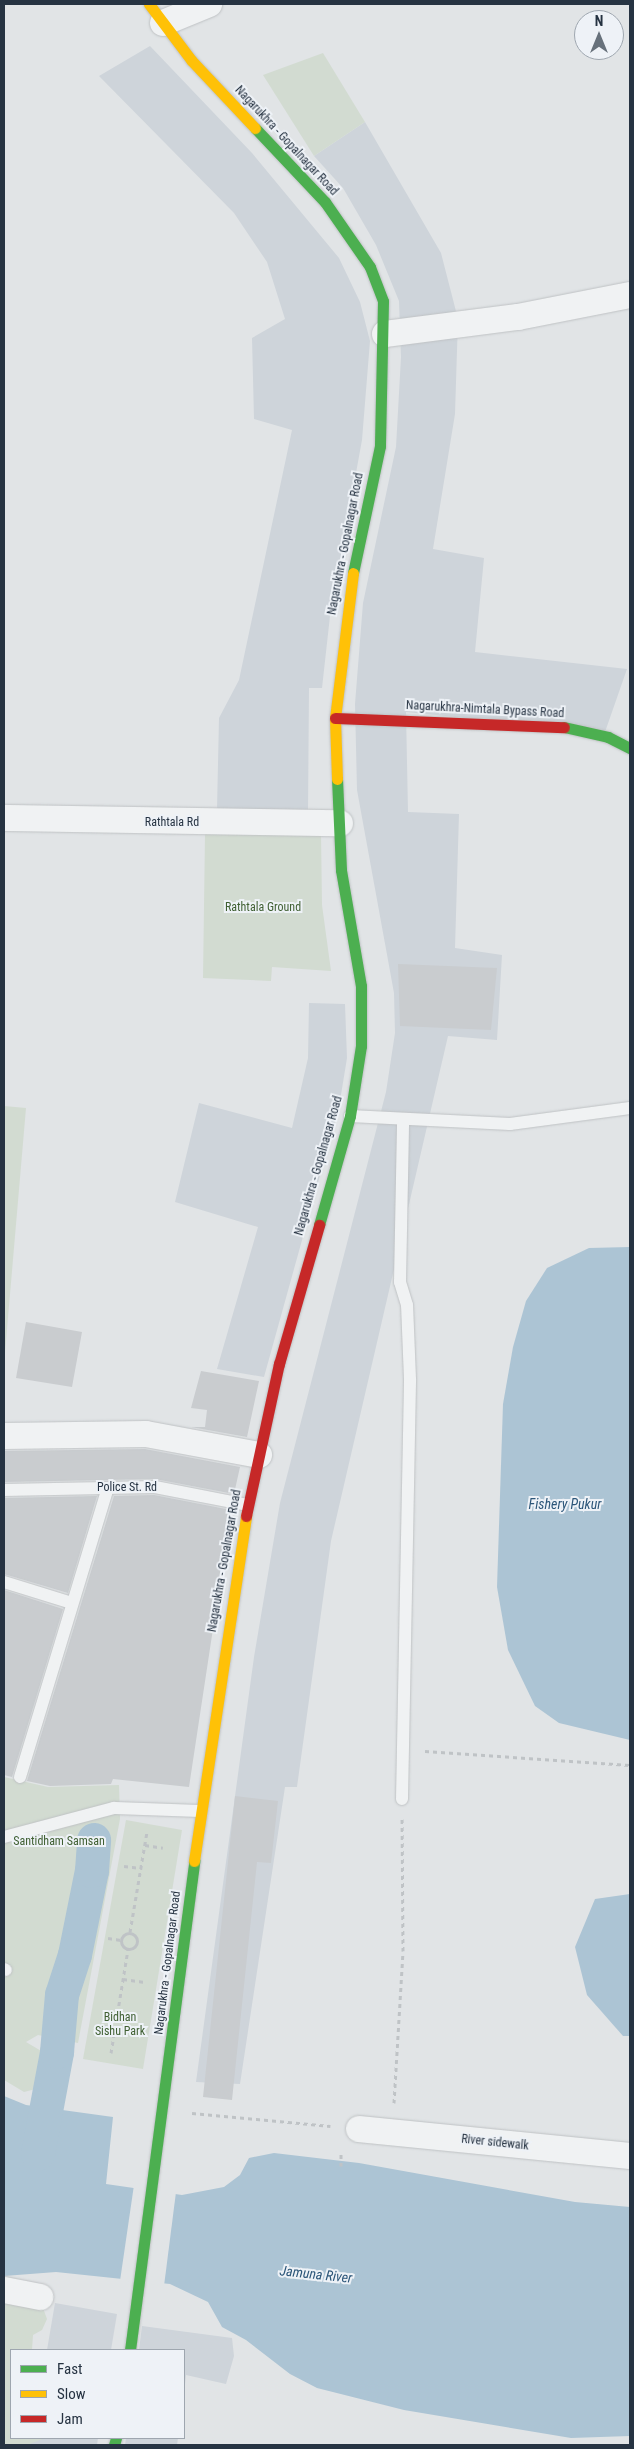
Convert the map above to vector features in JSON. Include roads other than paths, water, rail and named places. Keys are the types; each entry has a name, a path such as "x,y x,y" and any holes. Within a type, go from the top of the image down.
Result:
{"main road":[{"name":"Nagarukhra - Gopalnagar Road","path":"131,2347 164,2110 201,1811 248,1505 286,1336 350,1116 361,1046 361,986 342,870 335,718 346,605 380,446 385,334 383,300 370,267 325,202 192,61 156,13"},
{"name":"Nagarukhra-Nimtala Bypass Road","path":"335,718 556,725 608,737 630,748"}],"street":[{"path":"156,13 209,4"},
{"path":"385,334 518,317 630,296"},
{"name":"Rathtala Rd","path":"4,818 340,823"},
{"path":"4,1436 146,1434 259,1455"},
{"name":"River sidewalk","path":"359,2129 630,2156"},
{"path":"4,2290 40,2297"}],"lane":[{"path":"350,1116 510,1124 630,1108"},
{"path":"402,1799 410,1379 407,1305 400,1282 403,1120"},
{"name":"Police St. Rd","path":"4,1490 155,1487 248,1505"},
{"path":"20,1777 108,1488"},
{"path":"4,1582 72,1603"},
{"path":"4,1837 114,1808 201,1811"}],"water":[{"name":"Fishery Pukur","path":"630,1247 630,1740 559,1723 535,1706 508,1650 497,1587 503,1404 513,1347 526,1301 547,1268 589,1248"},
{"path":"630,1894 630,2036 623,2036 587,1995 575,1947 595,1899"},
{"name":"Jamuna River","path":"4,2096 26,2105 113,2117 106,2184 182,2195 224,2187 240,2175 249,2158 274,2153 359,2163 575,2202 630,2207 630,2436 571,2438 404,2410 317,2388 290,2374 246,2340 222,2327 208,2302 170,2284 56,2272 4,2276"}],"waterway":[{"path":"38,2154 57,2052 62,1995 75,1955 92,1871 94,1840"}],"park label":[{"name":"Rathtala Ground","path":"263,908"},
{"name":"Santidham Samsan","path":"59,1842"},
{"name":"Bidhan Sishu Park","path":"120,2025"}]}
